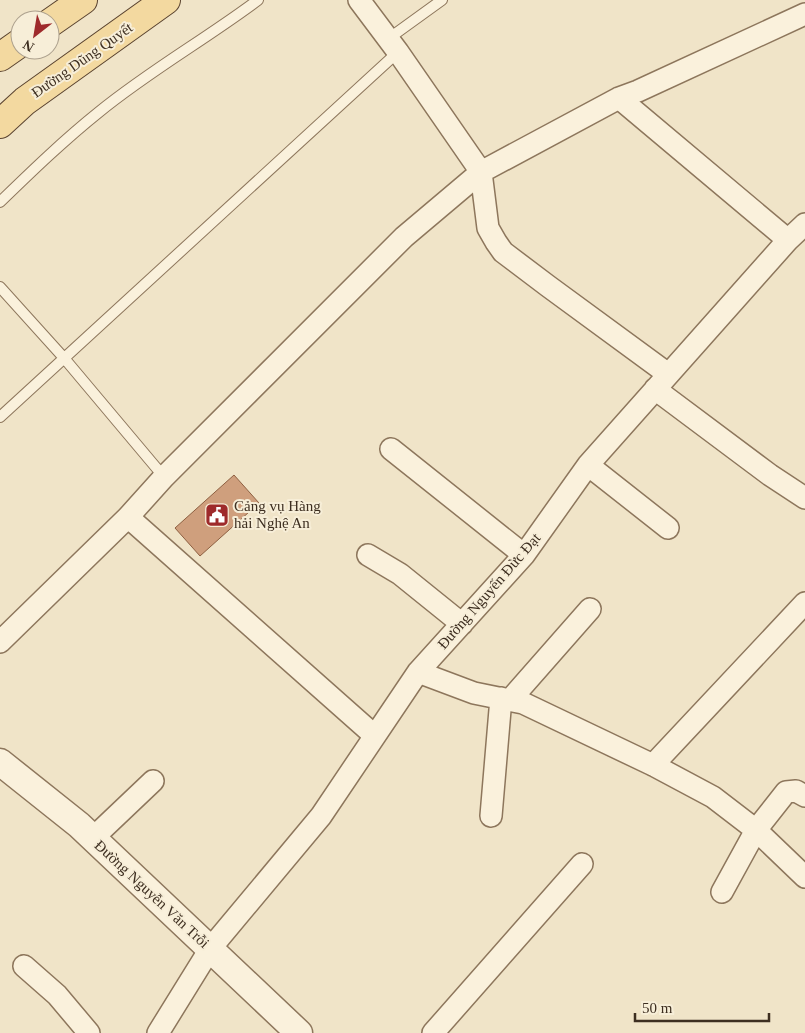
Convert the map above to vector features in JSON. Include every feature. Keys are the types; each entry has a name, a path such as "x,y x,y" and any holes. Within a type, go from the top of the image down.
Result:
{"main road":[{"path":"60,15 83,0"},
{"name":"Đường Dũng Quyết","path":"0,124 25,101 166,0"}],"street":[{"path":"359,0 481,172 488,228 503,252 548,286 662,381 770,475 805,498"},
{"path":"0,642 128,516 164,477 404,237 481,172 619,98 805,14"},
{"path":"619,98 788,240"},
{"name":"Đường Nguyến Đừc Đạt","path":"158,1033 210,949 321,816 418,672 524,555 588,465 788,240 805,224"},
{"path":"391,449 524,555"},
{"path":"588,465 668,528"},
{"path":"128,516 374,736"},
{"path":"368,555 400,574 462,624"},
{"path":"654,765 805,603"},
{"path":"491,816 506,699 590,609"},
{"path":"418,672 474,693 523,703 654,765 713,796 756,830 805,877"},
{"name":"Đường Nguyễn Văn Trỗi","path":"0,762 79,825 299,1033"},
{"path":"93,838 153,782"},
{"path":"722,892 756,830 786,792 796,791 805,796"},
{"path":"433,1033 582,864"},
{"path":"24,966 57,995 89,1033"}],"lane":[{"path":"0,202 72,134 100,111 258,0"},
{"path":"0,417 442,0"},
{"path":"0,288 64,358 164,477"}],"building":[{"name":"Cảng vụ Hàng hải Nghệ An","path":"234,475 259,503 200,556 175,528"}],"place":[{"name":"Cảng vụ Hàng hải Nghệ An","path":"217,515"}]}
